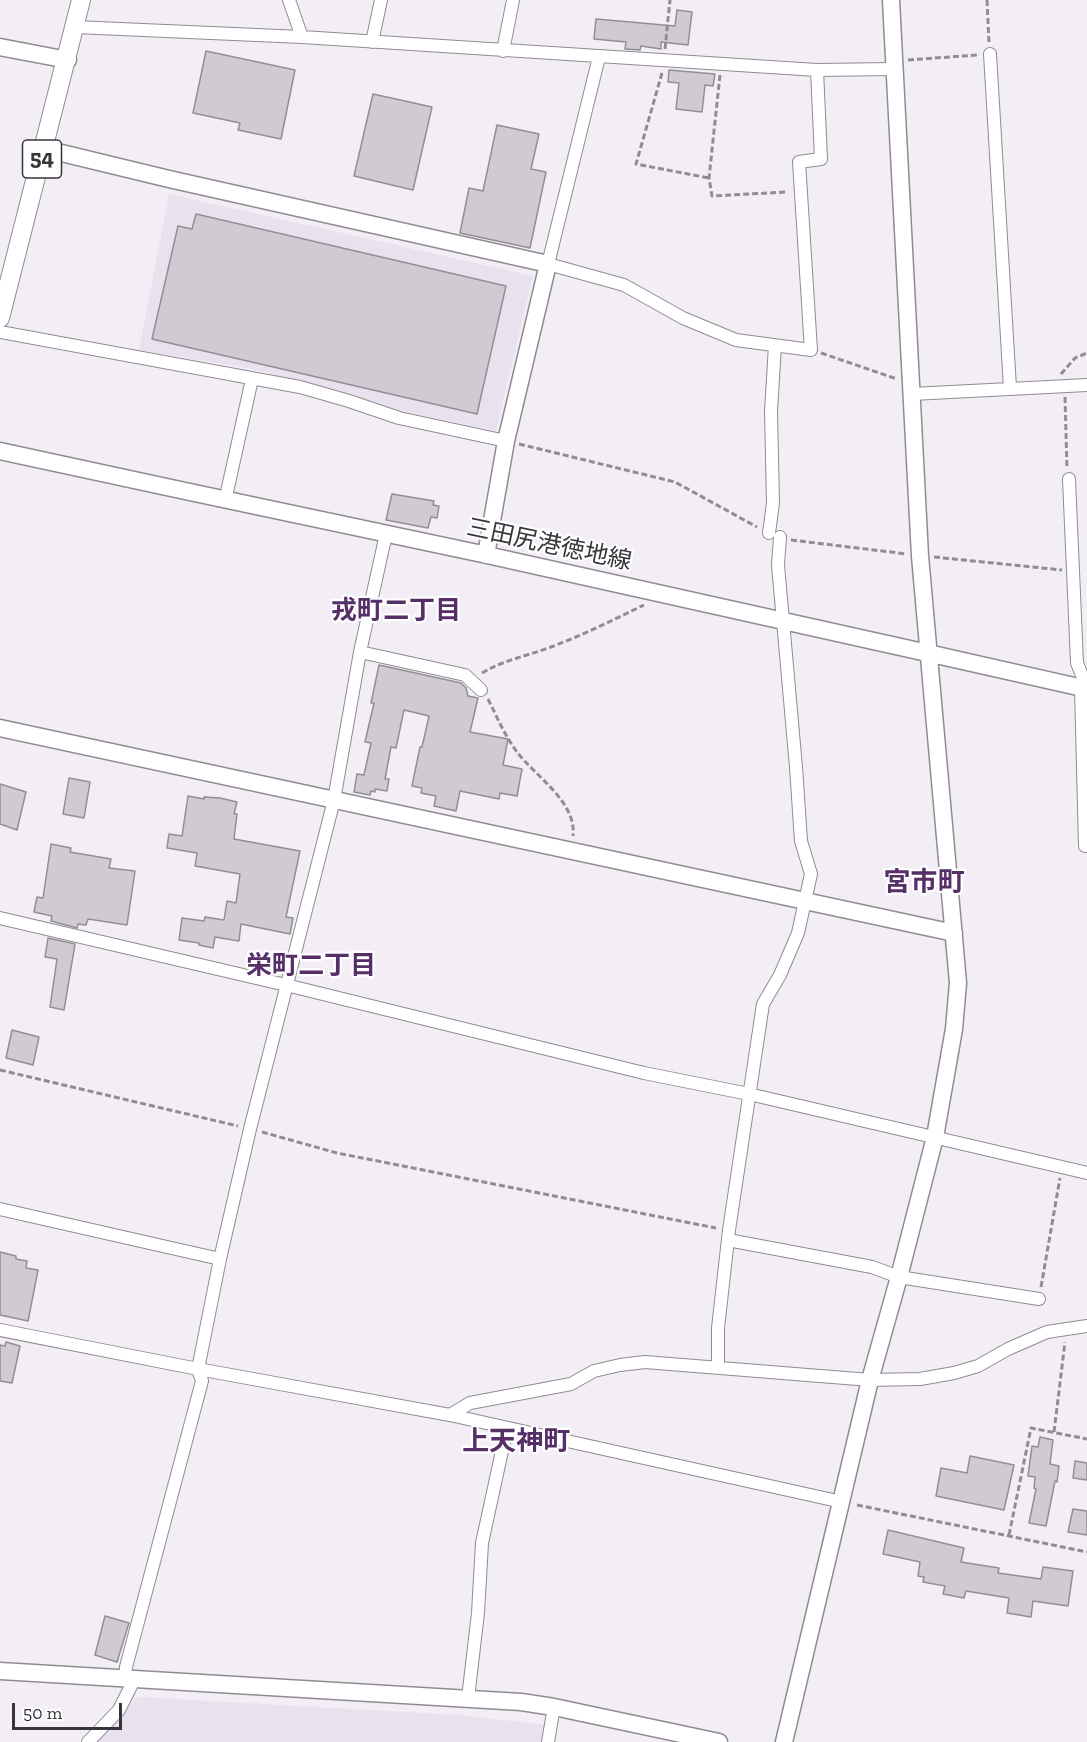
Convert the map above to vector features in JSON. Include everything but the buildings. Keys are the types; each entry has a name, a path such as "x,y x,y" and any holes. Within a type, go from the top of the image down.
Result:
{"main road":[{"name":"54","path":"0,318 68,60 81,0"}],"street":[{"path":"289,0 302,37"},
{"path":"372,42 381,0"},
{"path":"503,51 513,0"},
{"path":"784,1742 870,1380 935,1137 954,1029 958,983 920,556 891,0"},
{"path":"75,27 302,37 817,70 894,65"},
{"path":"0,47 68,60"},
{"path":"990,54 1010,388"},
{"path":"486,555 506,441 599,57"},
{"path":"45,149 548,264 624,285 683,318 736,340 811,350 800,162 821,159 817,70"},
{"path":"0,332 300,387 399,418 506,441"},
{"path":"718,1367 718,1328 728,1235 763,1004 780,975 798,933 811,874 801,841 774,535 771,421 775,345"},
{"path":"225,501 252,379"},
{"path":"912,387 1010,388 1087,385"},
{"name":"三田尻港徳地線","path":"0,451 225,501 486,555 1085,688"},
{"path":"1069,479 1077,663 1085,688 1085,846"},
{"path":"88,1742 119,1710 130,1679 126,1667 202,1381 198,1369 250,1129 334,800 360,652 386,534"},
{"path":"360,652 465,675 481,690"},
{"path":"0,728 954,933"},
{"path":"0,918 644,1072 749,1094 1087,1173"},
{"path":"0,1209 220,1259"},
{"path":"728,1235 872,1267 899,1277 1039,1299"},
{"path":"450,1415 471,1403 571,1384 594,1371 645,1362 870,1380 920,1379 978,1366 1008,1349 1047,1332 1087,1326"},
{"path":"0,1330 450,1415 842,1502"},
{"path":"468,1698 478,1613 482,1543 507,1428"},
{"path":"0,1671 521,1702 719,1742"},
{"path":"548,1742 554,1707"}],"path":[{"path":"670,0 665,61 636,164 709,178"},
{"path":"894,65 990,54 987,0"},
{"path":"721,64 709,178 712,196 801,192"},
{"path":"811,350 838,357 895,378 912,387"},
{"path":"1069,479 1060,386 1062,373 1075,358 1087,353"},
{"path":"506,441 588,459 675,482 774,535 920,556 1072,571"},
{"path":"471,681 484,671 512,658 542,651 588,633 664,595"},
{"path":"481,690 489,700 497,720 518,753 561,799 570,818"},
{"path":"0,1070 250,1129 337,1153 728,1235"},
{"path":"1039,1299 1062,1167"},
{"path":"1054,1432 1066,1329"},
{"path":"1009,1536 1031,1428 1087,1439"},
{"path":"842,1502 1087,1552"}],"shaded area":[{"path":"169,194 533,276 496,431 391,409 258,370 139,350"},
{"path":"139,1697 459,1715 547,1725 545,1742 93,1742 124,1709"}],"district":[{"name":"戎町二丁目","path":"396,612"},
{"name":"宮市町","path":"924,883"},
{"name":"栄町二丁目","path":"311,967"},
{"name":"上天神町","path":"516,1442"}]}
